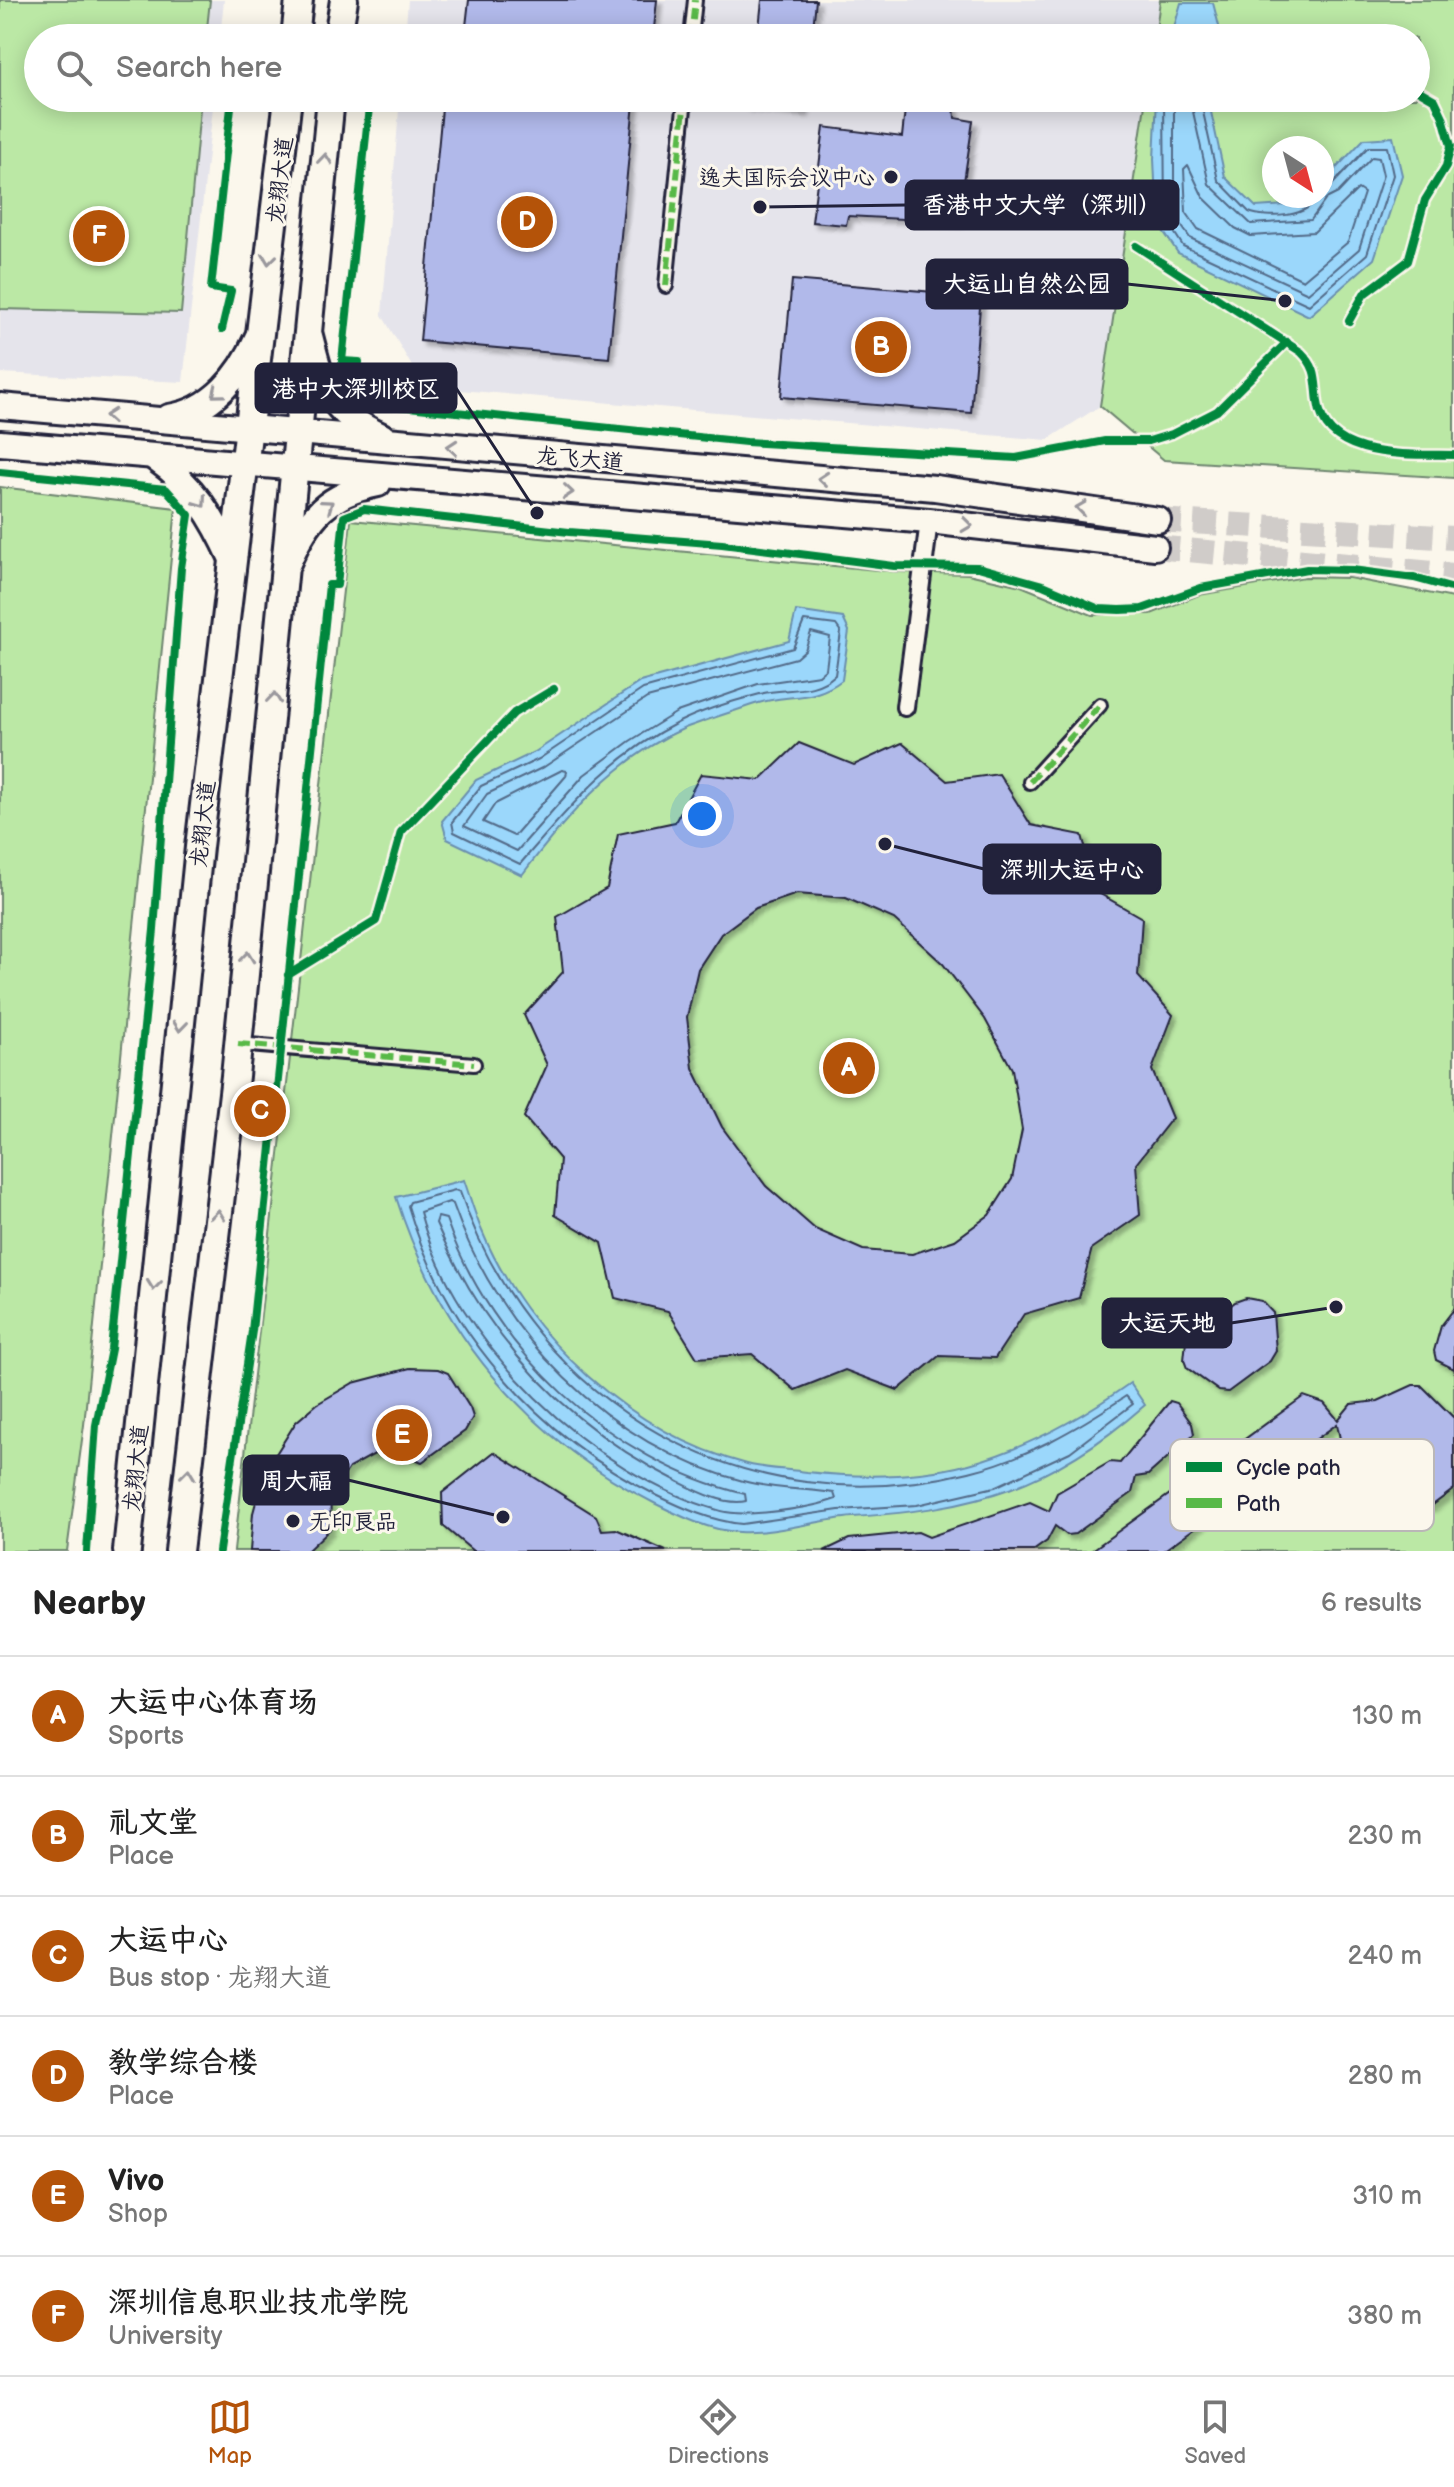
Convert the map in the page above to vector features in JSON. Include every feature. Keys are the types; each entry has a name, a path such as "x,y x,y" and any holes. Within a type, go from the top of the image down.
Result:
{"main road":[{"path":"296,24 299,0"},
{"path":"340,24 344,0"},
{"name":"龙翔大道","path":"127,1551 199,847 286,112"},
{"name":"龙翔大道","path":"179,1551 238,1044 330,112"},
{"path":"309,331 322,385 331,402 352,420 395,442"},
{"path":"149,419 179,416 216,395 235,377 259,332"},
{"name":"龙飞大道","path":"0,406 935,488 1158,520"},
{"name":"龙飞大道","path":"0,443 295,471 929,521 1155,547"},
{"path":"154,458 182,478 199,497 232,559"},
{"path":"286,569 311,518 327,504 348,492 400,479"}],"street":[{"path":"692,24 695,0"},
{"path":"666,286 684,112"},
{"path":"905,707 929,521"},
{"path":"1030,782 1100,705"},
{"path":"238,1044 474,1064"}],"shaded area":[{"path":"0,0 224,0 221,24 24,24 24,112 212,112 183,382 0,373"},
{"path":"408,0 1160,0 1157,24 406,24"},
{"path":"399,112 1144,112 1100,406 1047,440 424,387 382,315"}],"green space":[{"path":"0,0 210,0 207,24 24,24 24,112 200,112 181,313 0,309"},
{"path":"1160,0 1454,0 1454,478 1164,460 1100,406 1144,112 1430,112 1430,24 1157,24"},
{"path":"0,487 176,508 84,1425 67,1551 0,1551"},
{"path":"351,520 897,572 968,574 1021,586 1092,615 1151,614 1199,595 1304,577 1349,578 1454,598 1454,1551 234,1551"}],"water":[{"path":"1181,3 1213,3 1218,24 1175,24"},
{"path":"1156,112 1211,112 1225,177 1256,207 1262,208 1334,208 1334,170 1364,139 1393,137 1402,175 1374,259 1309,316 1178,253 1157,222 1154,159"},
{"path":"796,611 843,618 849,631 842,680 820,692 755,704 660,740 594,791 522,875 447,839 442,821 476,780 535,752 640,682 789,641"},
{"path":"464,1180 479,1225 502,1271 526,1309 556,1344 589,1377 625,1406 705,1450 747,1464 848,1475 888,1476 929,1472 969,1464 1033,1441 1073,1420 1130,1383 1145,1405 1077,1456 1044,1475 975,1499 768,1531 739,1532 706,1526 654,1503 608,1477 566,1447 528,1414 494,1377 463,1336 436,1292 414,1246 396,1197"}],"building":[{"path":"469,0 657,0 654,24 466,24"},
{"path":"762,0 816,0 813,24 759,24"},
{"path":"442,112 633,112 609,358 420,341"},
{"name":"逸夫国际会议中心","path":"905,112 954,112 955,118 973,121 958,222 848,216 846,225 812,222 824,127 902,137"},
{"path":"792,280 981,296 971,413 781,397"},
{"path":"799,743 854,765 902,743 947,781 999,774 1031,825 1082,835 1097,892 1142,918 1138,976 1173,1015 1152,1070 1172,1118 1136,1164 1140,1215 1092,1248 1079,1298 1024,1314 995,1358 939,1356 898,1390 845,1370 795,1390 752,1354 697,1358 668,1311 615,1298 602,1243 555,1215 560,1159 524,1117 547,1065 524,1015 563,972 557,917 607,888 618,834 675,822 701,774 760,780","holes":["797,894 846,898 894,919 943,964 985,1019 1012,1069 1022,1130 1012,1179 989,1215 955,1240 912,1254 863,1250 815,1229 766,1186 722,1127 693,1068 687,1017 698,969 721,934 756,908"]},
{"path":"1246,1298 1262,1301 1273,1313 1276,1351 1270,1361 1228,1392 1219,1391 1187,1368 1184,1360 1186,1341 1235,1302"},
{"path":"1454,1309 1454,1369 1436,1360 1434,1351 1441,1326"},
{"path":"410,1368 438,1369 448,1373 473,1417 465,1431 422,1462 400,1452 380,1451 349,1468 331,1496 330,1529 307,1551 250,1551 253,1513 264,1473 296,1422 317,1404 353,1383"},
{"path":"1413,1385 1421,1385 1454,1418 1454,1489 1434,1504 1434,1439 1340,1439 1337,1424 1317,1439 1245,1439 1304,1396 1324,1403 1338,1420 1351,1404 1378,1401"},
{"path":"1170,1401 1177,1403 1192,1424 1194,1434 1188,1439 1170,1439 1170,1455 1148,1475 1136,1477 1132,1493 1075,1534 1067,1535 1055,1526 1047,1541 1033,1551 824,1551 849,1539 918,1532 929,1537 1030,1502 1049,1511 1057,1493 1110,1462 1120,1463"},
{"path":"494,1452 596,1516 602,1530 616,1529 666,1551 473,1551 443,1526 442,1493"},
{"path":"1170,1494 1170,1531 1191,1531 1163,1551 1091,1551"}],"tunnel":[{"path":"1158,520 1454,538"},
{"path":"1155,547 1454,575"}],"marked path":[{"path":"692,24 695,0"},
{"path":"666,286 684,112"},
{"path":"1030,782 1100,705"},
{"path":"238,1044 474,1064"}],"cycle path":[{"path":"1349,321 1364,294 1408,261 1425,200 1446,166 1451,146 1443,117 1435,100 1430,97"},
{"path":"222,329 231,291 211,288 230,112"},
{"path":"369,112 342,361 359,362 358,386 379,404 746,442 1016,458 1105,441 1149,441 1172,434 1217,411 1287,342"},
{"path":"1136,246 1301,352 1313,369 1324,421 1336,435 1372,450 1454,455"},
{"path":"0,472 166,489 189,515 181,568 154,930 111,1349 96,1425 87,1551"},
{"path":"219,1551 252,1331 329,585 337,585 344,517 364,509 569,532 722,544 894,566 978,567 1043,585 1099,609 1142,609 1201,588 1307,569 1352,570 1414,578 1454,589"},
{"path":"288,975 376,921 401,832 514,713 554,689"}],"place":[{"name":"逸夫国际会议中心","path":"891,177"},
{"name":"香港中文大学（深圳）","path":"760,207"},
{"name":"教学综合楼","path":"527,222"},
{"name":"深圳信息职业技术学院","path":"99,236"},
{"name":"大运山自然公园","path":"1285,301"},
{"name":"礼文堂","path":"881,347"},
{"name":"港中大深圳校区","path":"537,513"},
{"name":"深圳大运中心","path":"885,844"},
{"name":"大运中心体育场","path":"849,1068"},
{"name":"大运中心","path":"260,1111"},
{"name":"大运天地","path":"1336,1307"},
{"name":"Vivo","path":"402,1435"},
{"name":"周大福","path":"503,1517"},
{"name":"无印良品","path":"293,1521"}]}
